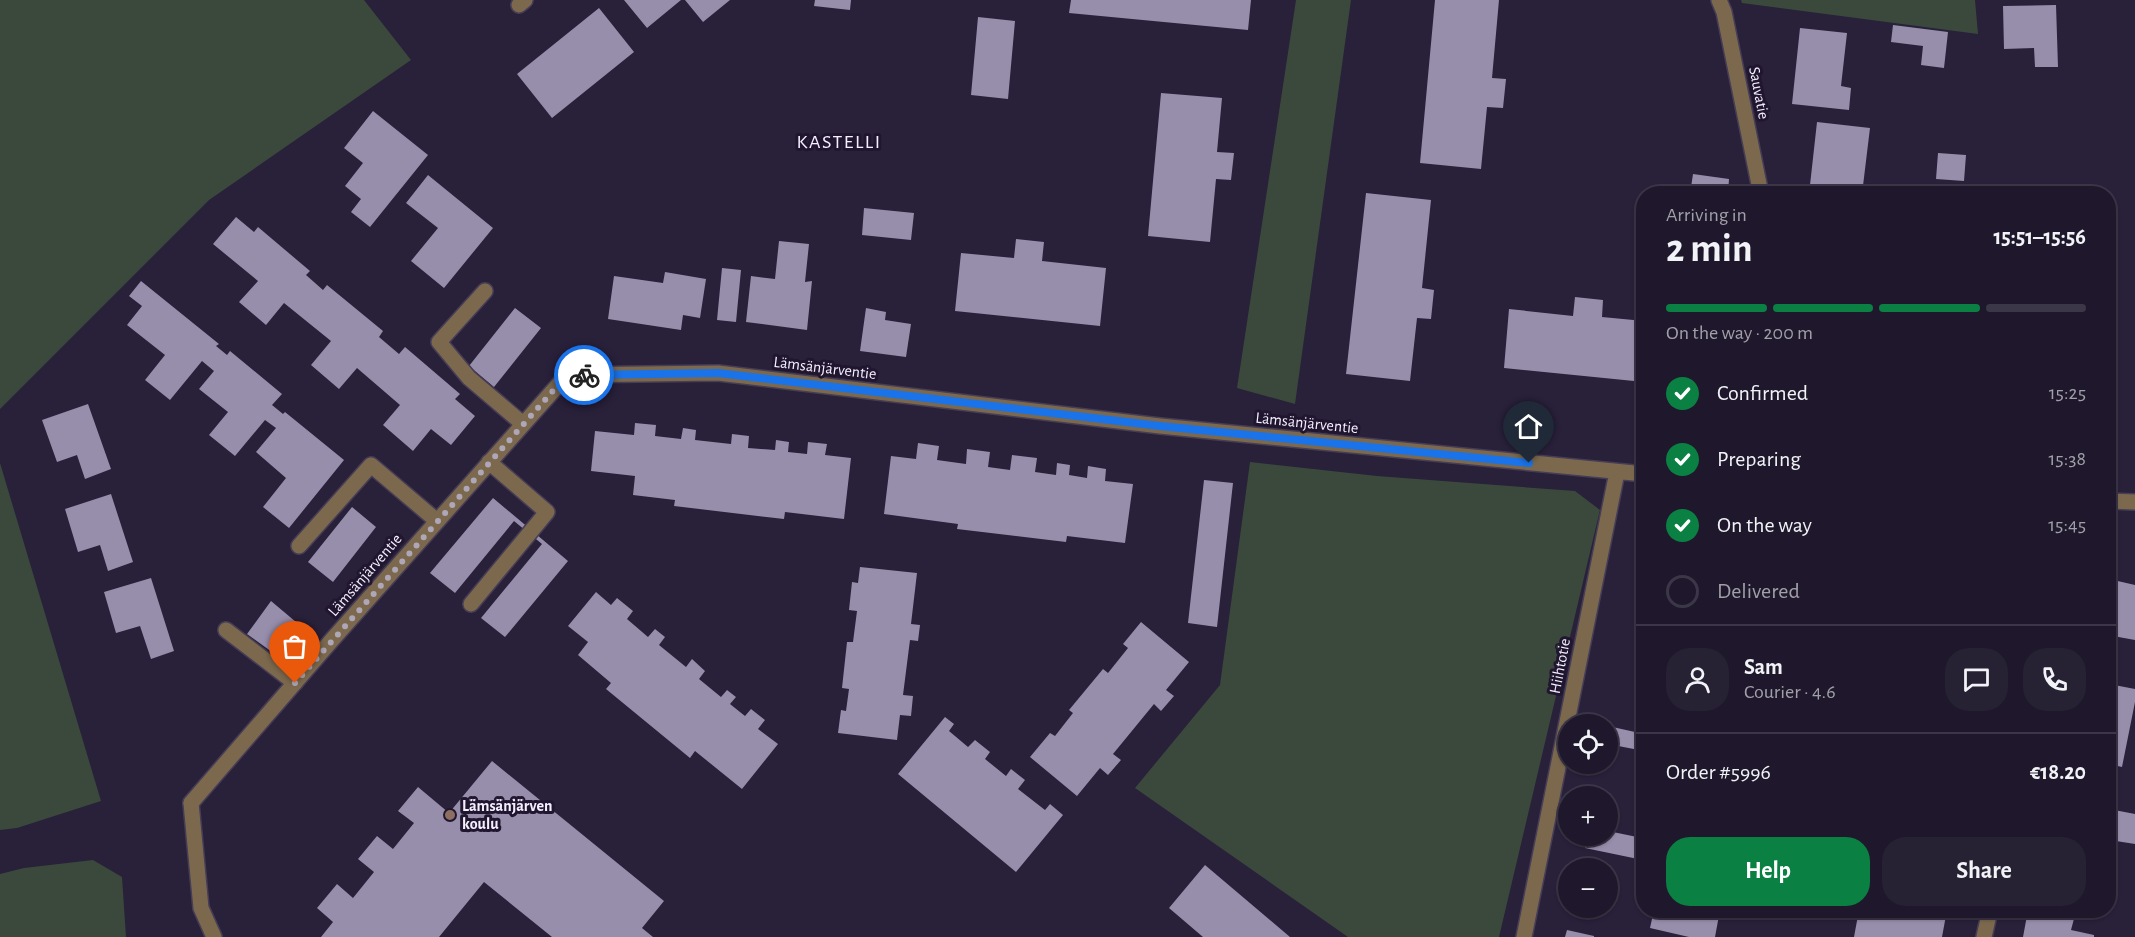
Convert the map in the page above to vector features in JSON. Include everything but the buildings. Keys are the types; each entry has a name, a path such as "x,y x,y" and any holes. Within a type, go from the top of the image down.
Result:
{"street":[{"name":"Sauvatie","path":"1719,0 1724,12 1759,186"},
{"path":"485,291 439,342 469,378 523,424"},
{"name":"Lämsänjärventie","path":"214,937 201,908 191,803 567,375 718,373 1160,426 1636,473"},
{"path":"471,604 547,512 489,462"},
{"path":"299,546 371,465 437,521"},
{"name":"Hiihtotie","path":"1524,937 1617,472"},
{"path":"2116,501 2135,502"},
{"path":"226,630 295,683"},
{"path":"1984,937 1988,918"}],"green space":[{"path":"0,0 364,0 411,60 209,200 0,409"},
{"path":"1296,0 1351,0 1295,404 1237,388"},
{"path":"1741,0 1975,0 1978,34 1742,3"},
{"path":"1250,462 1377,476 1575,491 1600,510 1499,937 1348,937 1135,788 1220,685"},
{"path":"0,463 101,801 17,828 0,830"},
{"path":"93,860 122,877 126,937 0,937 0,874 24,868"}],"way so far":[{"path":"295,683 567,375 584,375"}],"place":[{"name":"Lämsänjärven koulu","path":"450,815"}],"district":[{"name":"KASTELLI","path":"839,142"}],"route":[{"path":"584,375 718,373 1160,426 1529,463"}]}
